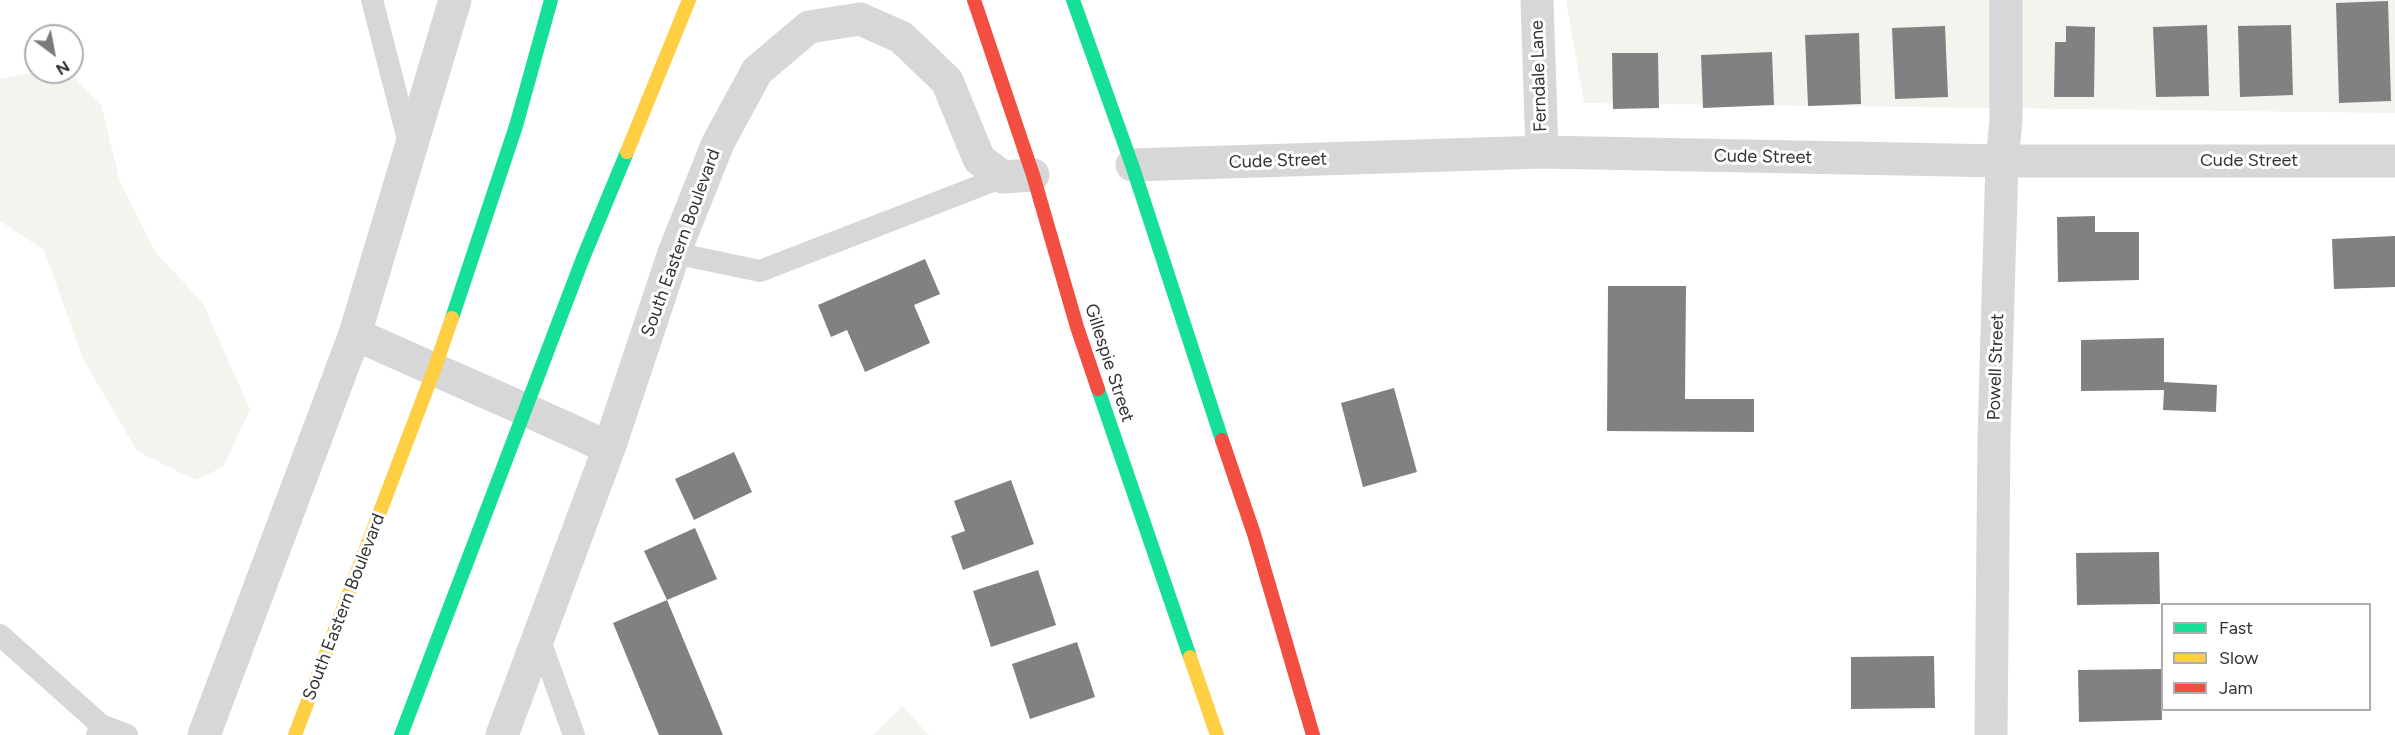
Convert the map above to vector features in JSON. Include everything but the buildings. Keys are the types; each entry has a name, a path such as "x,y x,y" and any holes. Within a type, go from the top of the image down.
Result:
{"main road":[{"name":"South Eastern Boulevard","path":"295,735 434,370 516,126 551,0"},
{"path":"401,735 583,258 689,0"},
{"name":"Gillespie Street","path":"974,0 1018,176 1077,327 1217,735"},
{"path":"1073,0 1132,165 1254,534 1313,735"}],"street":[{"path":"204,735 356,334 455,0"},
{"name":"Ferndale Lane","path":"1537,0 1542,152"},
{"name":"Powell Street","path":"1991,735 1994,438 2002,161 2006,121 2006,0"},
{"name":"South Eastern Boulevard","path":"502,735 609,448 674,253 718,143 757,71 809,27 860,20 901,37 947,81 979,159 1018,176"},
{"name":"Cude Street","path":"1132,165 1542,152 2002,161 2395,161"},
{"path":"356,334 609,448"}],"lane":[{"path":"372,0 410,149"},
{"path":"674,253 760,272 1018,176"},
{"path":"0,635 99,730 127,735"},
{"path":"539,638 574,735"}],"shaded area":[{"path":"1566,0 2395,0 2395,113 1584,103"},
{"path":"24,74 24,84 81,84 101,104 120,182 155,252 203,303 250,410 223,467 195,480 137,451 83,359 44,250 0,221 0,79"},
{"path":"902,706 929,735 873,735"}],"traffic: fast":[{"path":"452,318 516,126 551,0"},
{"path":"1073,0 1132,165 1222,440"},
{"path":"401,735 583,258 627,152"},
{"path":"1098,389 1190,657"}],"traffic: slow":[{"path":"627,152 689,0"},
{"path":"295,735 452,318"},
{"path":"1190,657 1217,735"}],"traffic: jam":[{"path":"974,0 1033,175 1077,327 1098,389"},
{"path":"1222,440 1254,534 1313,735"}]}
